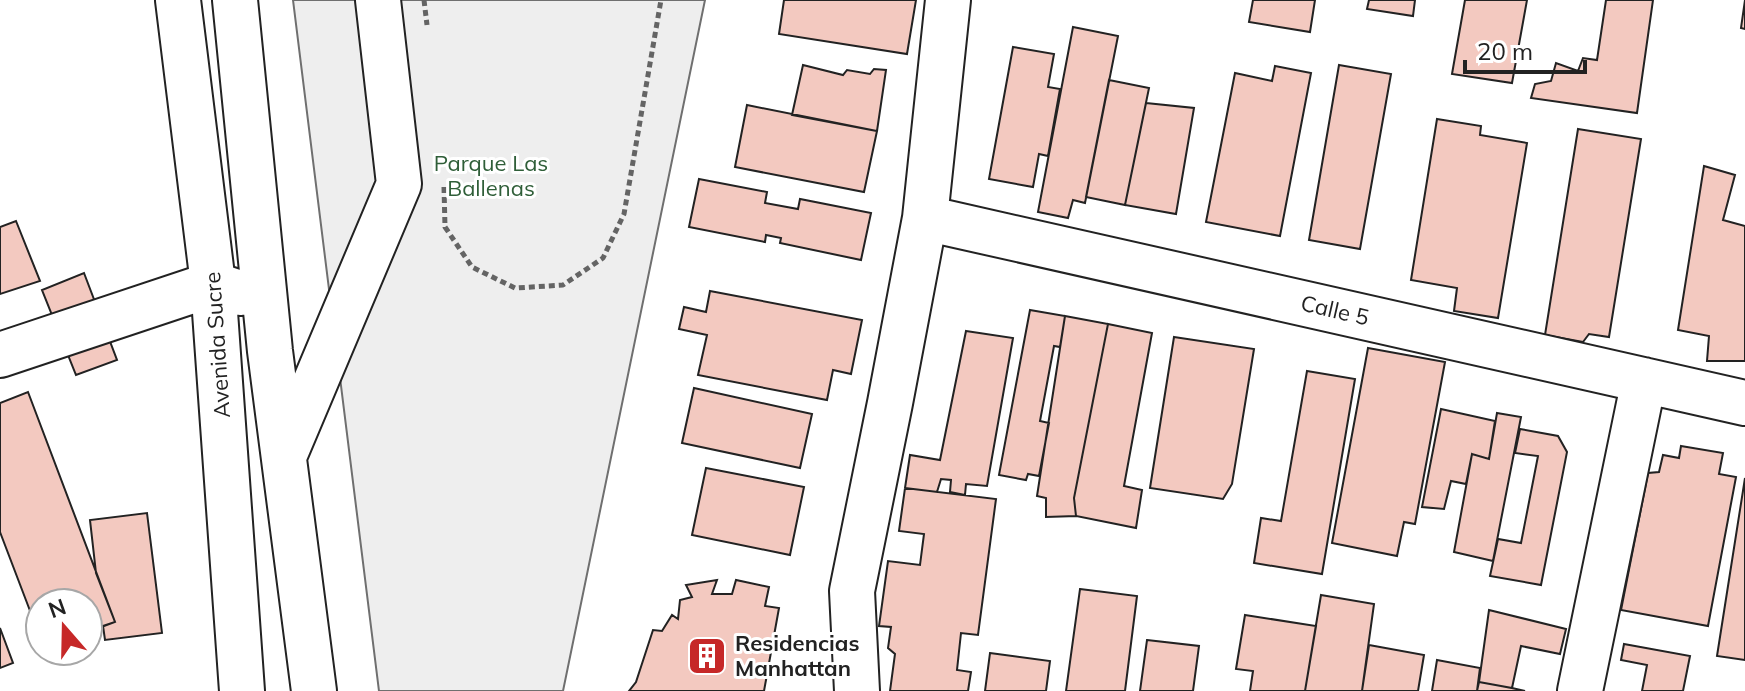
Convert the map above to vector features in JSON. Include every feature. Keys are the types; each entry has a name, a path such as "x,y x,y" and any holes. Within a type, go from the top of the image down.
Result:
{"street":[{"path":"284,456 399,184 378,0"},
{"path":"857,691 852,591 925,218 948,0"},
{"path":"180,19 237,18 270,351 314,691"},
{"name":"Avenida Sucre","path":"180,19 213,284 242,691"},
{"name":"Calle 5","path":"925,218 1745,403"},
{"path":"0,355 213,284 240,292 270,351"},
{"path":"1580,691 1644,380"}],"path":[{"path":"443,178 445,227 472,267 515,288 563,285 603,258 624,214 661,0"}],"green space":[{"name":"Parque Las Ballenas","path":"293,0 705,0 563,691 379,691"}],"building":[{"path":"784,0 916,0 907,54 779,34"},
{"path":"1253,0 1315,0 1310,32 1249,22"},
{"path":"1369,0 1415,0 1413,16 1367,9"},
{"path":"1465,0 1527,0 1512,83 1452,74"},
{"path":"1606,0 1653,0 1637,113 1531,98 1535,84 1551,81 1556,63 1578,71 1583,58 1597,60"},
{"path":"1745,0 1745,29 1741,28"},
{"path":"1073,27 1118,36 1085,203 1073,200 1068,218 1038,212"},
{"path":"1013,47 1054,54 1048,87 1060,89 1048,156 1039,154 1033,187 989,179"},
{"path":"803,65 843,75 847,70 870,74 874,69 886,70 877,131 792,115"},
{"path":"1339,65 1391,74 1360,249 1309,240"},
{"path":"1275,66 1311,73 1280,236 1206,222 1235,73 1272,81"},
{"path":"1109,80 1149,88 1125,205 1086,197"},
{"path":"1146,103 1194,108 1176,214 1125,205"},
{"path":"747,105 877,131 864,192 735,167"},
{"path":"1437,119 1481,126 1480,135 1527,143 1498,318 1454,311 1457,288 1411,280"},
{"path":"1578,129 1641,139 1609,337 1589,334 1583,342 1545,335"},
{"path":"1704,166 1735,175 1723,220 1745,226 1745,361 1707,361 1709,336 1678,330"},
{"path":"699,179 767,192 765,203 798,209 800,199 871,213 861,260 780,243 781,238 766,235 765,242 689,227"},
{"path":"16,221 40,281 0,294 0,227"},
{"path":"84,273 117,360 76,375 42,290"},
{"path":"710,291 862,320 851,374 833,370 827,400 698,375 707,335 679,329 684,307 706,312"},
{"path":"1030,310 1065,316 1060,347 1054,346 1040,421 1049,423 1039,476 1028,474 1026,480 999,475"},
{"path":"1065,316 1108,324 1074,498 1076,516 1046,517 1046,498 1037,496"},
{"path":"1108,324 1152,333 1124,486 1142,490 1136,528 1076,516 1074,498"},
{"path":"966,331 1013,338 987,486 966,484 965,495 950,492 951,480 941,479 937,492 905,488 910,455 940,460"},
{"path":"1174,337 1254,349 1232,484 1223,499 1150,488"},
{"path":"1368,348 1445,362 1415,524 1404,522 1397,556 1332,543"},
{"path":"1307,371 1355,379 1322,574 1254,563 1261,518 1281,521"},
{"path":"694,388 812,414 800,468 682,443"},
{"path":"28,392 102,587 24,587 24,595 0,532 0,403"},
{"path":"1441,409 1495,421 1489,459 1472,454 1466,484 1451,481 1444,509 1422,507"},
{"path":"1497,413 1521,417 1493,561 1454,552 1472,454 1489,459"},
{"path":"1520,429 1558,436 1567,452 1541,585 1490,576 1498,539 1521,543 1538,456 1515,453"},
{"path":"1681,446 1723,453 1719,474 1736,477 1708,626 1621,610 1648,473 1659,472 1663,455 1679,458"},
{"path":"706,468 804,487 790,555 692,535"},
{"path":"1745,478 1745,660 1717,656"},
{"path":"905,488 996,499 978,635 961,633 957,670 971,672 968,691 890,691 895,654 888,648 891,627 879,626 888,561 920,565 924,534 899,531"},
{"path":"147,513 162,633 105,640 104,626 115,622 96,573 90,520"},
{"name":"Residencias Manhattan","path":"717,580 712,594 732,594 736,580 769,587 765,606 779,608 764,691 629,691 636,682 653,630 662,631 672,615 678,619 680,600 692,597 686,585"},
{"path":"1080,589 1137,596 1125,691 1066,691"},
{"path":"104,593 115,622 104,626"},
{"path":"1321,595 1374,604 1362,691 1305,691"},
{"path":"1489,610 1566,629 1560,654 1521,646 1512,688 1479,682"},
{"path":"1245,615 1316,626 1305,691 1250,691 1253,671 1236,669"},
{"path":"0,628 13,663 0,668"},
{"path":"1147,640 1199,646 1193,691 1140,691"},
{"path":"1624,644 1690,656 1683,691 1642,691 1647,665 1621,660"},
{"path":"1369,645 1424,655 1418,691 1362,691"},
{"path":"990,653 1050,661 1046,691 985,691"},
{"path":"1437,660 1480,668 1477,691 1432,691"},
{"path":"1479,682 1512,688 1525,691 1477,691"}],"place":[{"name":"Residencias Manhattan","path":"707,656"}]}
